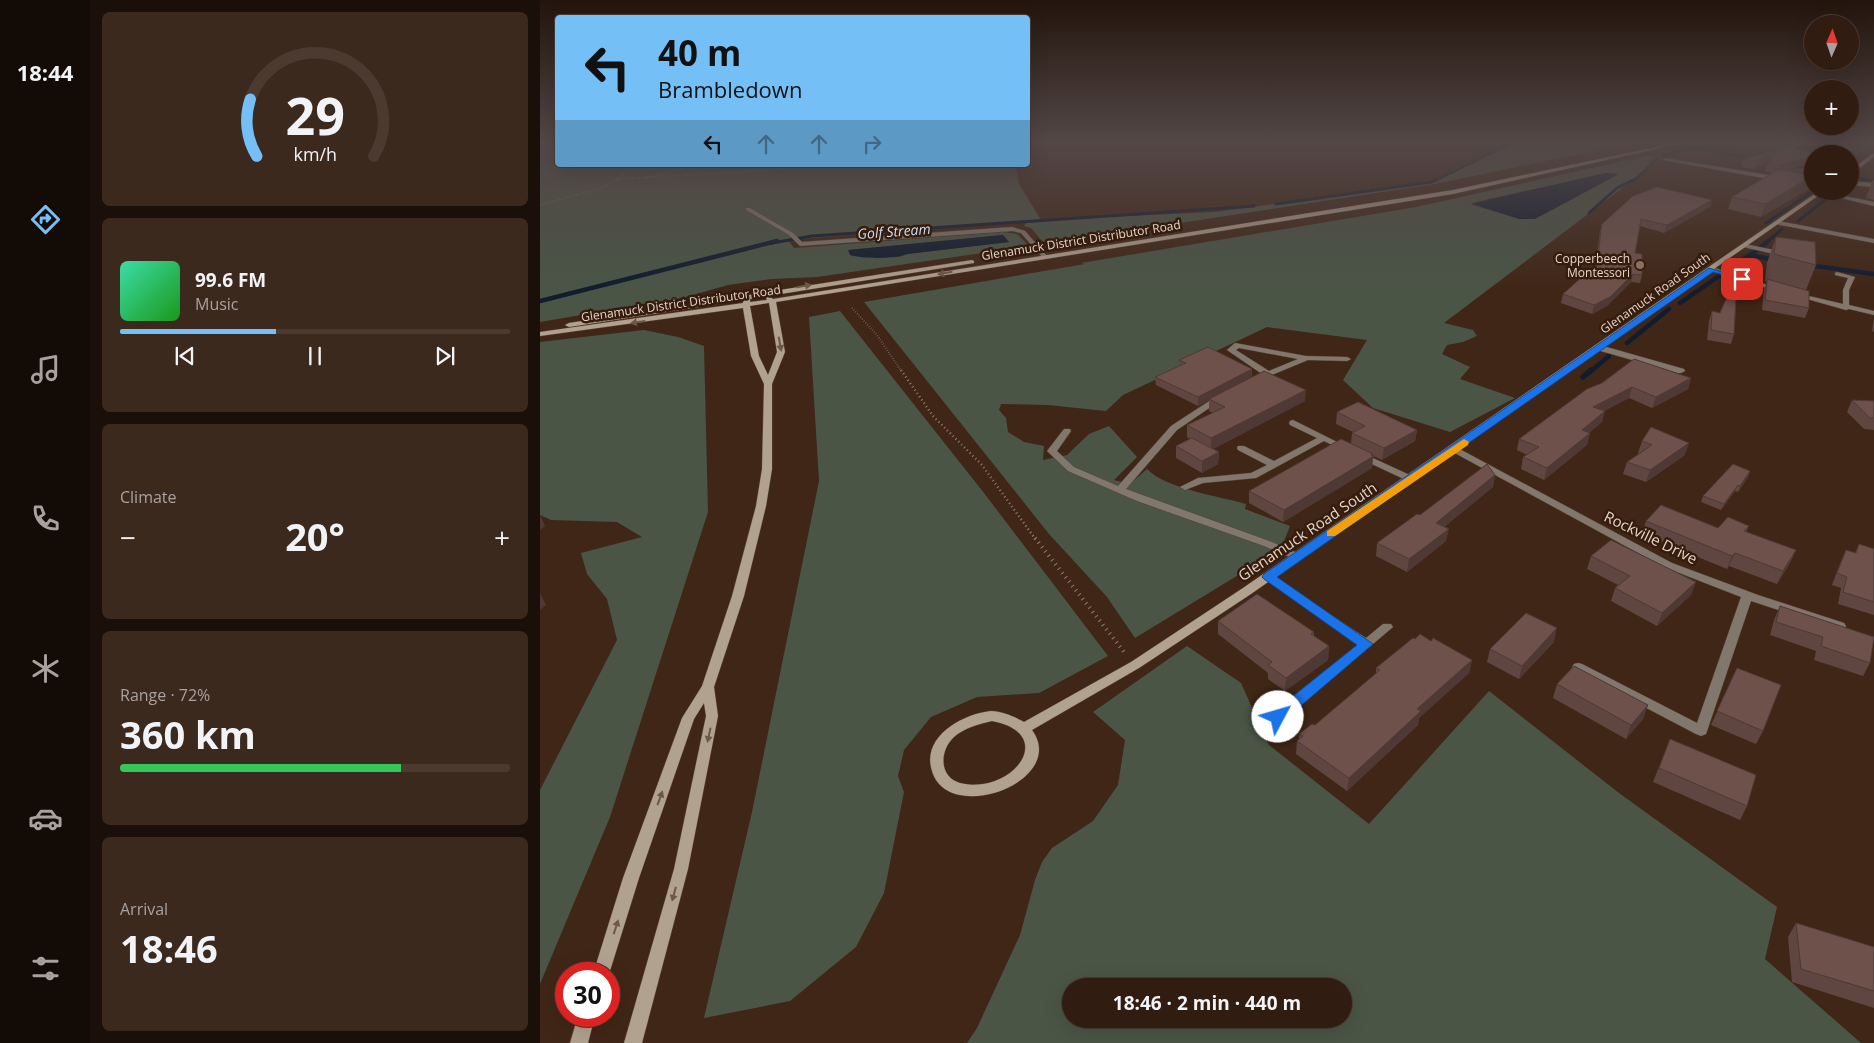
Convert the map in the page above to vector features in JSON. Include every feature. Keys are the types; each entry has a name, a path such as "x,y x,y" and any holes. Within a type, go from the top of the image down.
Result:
{"main road":[{"name":"Glenamuck District Distributor Road","path":"540,334 772,301 1042,254 1422,192"},
{"name":"Glenamuck District Distributor Road","path":"540,330 756,294 1042,254 1455,192"},
{"name":"Glenamuck Road South","path":"1024,728 1135,665 1298,557 1811,200"},
{"path":"605,962 631,878 688,718 708,687 738,596 761,506 767,469 768,384 781,352 772,301 767,296 756,294 747,299 746,305 755,356 768,384"},
{"path":"633,1043 681,869 712,716 708,687"},
{"path":"992,716 1007,718 1024,728 1032,743 1031,756 1025,768 1014,779 999,787 982,791 966,791 951,786 941,778 935,767 935,755 940,743 950,732 962,724 992,716"},
{"path":"579,1043 584,1027"}],"street":[{"path":"1857,200 1874,204"},
{"path":"748,209 796,239 819,244 1012,229 1023,232 1042,254"},
{"path":"1778,223 1874,241"},
{"path":"1745,246 1789,256"},
{"path":"1712,269 1783,292"},
{"path":"1837,274 1852,277 1846,290 1846,308"},
{"path":"1791,294 1874,313"},
{"path":"1268,374 1231,350 1238,345 1307,358 1347,359"},
{"name":"Glenamuck Road South","path":"1600,348 1681,370"},
{"path":"1246,384 1307,358"},
{"path":"1120,490 1174,428 1231,392"},
{"path":"1293,423 1411,479"},
{"path":"1067,432 1052,451 1071,468 1120,490 1298,557"},
{"path":"1185,487 1201,480 1253,476 1324,438"},
{"path":"1241,448 1274,465"},
{"name":"Rockville Drive","path":"1454,449 1668,565 1747,595 1846,628"},
{"path":"1268,577 1366,644"},
{"path":"1578,666 1701,731 1747,595"},
{"path":"1278,717 1387,627"}],"path":[{"path":"540,205 585,192"},
{"path":"852,308 877,335 933,416 982,465 1114,641 1135,665"}],"green space":[{"path":"540,192 1024,192 1041,220 1214,212 1366,192 1385,192 1056,242 1043,242 1031,228 1024,226 1027,221 788,240 794,248 1003,232 1017,234 1027,244 1023,247 817,277 772,279 728,285 682,298 540,322","holes":["1003,235 1009,242 907,254 899,257 849,250"]},
{"path":"1485,192 1522,192 1471,204 1531,192 1618,192 1444,323 1473,330 1477,336 1463,342 1447,345 1442,354 1470,367 1460,379 1515,398 1450,432 1373,408 1343,380 1367,340 1267,327 1123,395 1106,411 1048,405 1001,404 999,410 1006,418 1008,432 1024,442 1044,446 1043,460 1067,455 1089,434 1109,426 1137,457 1114,480 1130,484 1147,469 1167,482 1246,504 1245,509 1290,526 1284,541 1273,554 1135,638 1107,597 1049,534 864,302 1085,264 1081,263 1416,207"},
{"path":"840,311 984,493 1108,656 1039,693 977,697 931,717 904,750 898,776 904,792 884,893 856,947 790,1001 704,1018 752,812 819,481 809,317"},
{"path":"644,330 678,337 704,346 708,512 610,817 540,984 540,790 617,640 607,599 587,574 581,553 642,537 617,522 551,520 540,515 540,342"},
{"path":"1187,646 1241,683 1269,745 1369,824 1489,691 1619,793 1777,907 1765,959 1861,1043 967,1043 977,1028 1020,935 1035,880 1042,862 1052,848 1093,821 1118,785 1125,740 1093,712"}],"water":[{"path":"1525,192 1586,192 1535,219 1519,219 1471,204"},
{"path":"1003,235 1009,242 887,258 850,255 848,250"}],"building":[{"path":"1645,192 1677,192 1712,200 1667,225 1641,219 1635,253 1642,254 1642,275 1633,274 1610,297 1594,305 1563,294 1583,276 1595,278 1602,224 1633,196"},
{"path":"1741,192 1786,192 1765,204 1732,197"},
{"path":"1776,237 1815,242 1816,265 1774,254"},
{"path":"1735,278 1737,279 1734,334 1711,330 1712,311 1720,313"},
{"path":"1767,279 1809,291 1809,308 1765,300"},
{"path":"1208,347 1252,369 1198,397 1155,377 1186,363 1179,360"},
{"path":"1634,359 1691,378 1656,397 1632,387 1593,407 1605,411 1582,430 1590,433 1547,468 1523,457 1539,447 1519,439 1587,389 1602,383"},
{"path":"1264,371 1306,390 1211,438 1187,425 1225,407 1209,399"},
{"path":"1852,400 1874,401 1874,418 1870,418"},
{"path":"1358,402 1417,430 1384,448 1352,433 1365,426 1337,412"},
{"path":"1651,427 1689,443 1650,470 1627,462 1652,445 1642,441"},
{"path":"1192,438 1219,452 1202,461 1176,446"},
{"path":"1341,439 1374,456 1284,510 1249,491"},
{"path":"1487,464 1495,475 1436,523 1449,529 1409,559 1377,543 1417,514 1420,515"},
{"path":"1733,464 1750,471 1724,504 1703,496"},
{"path":"1661,505 1718,528 1728,517 1749,526 1744,531 1796,550 1783,571 1735,553 1732,556 1646,521"},
{"path":"1611,540 1696,582 1662,613 1615,588 1630,576 1591,556"},
{"path":"1859,544 1874,549 1874,602 1843,592 1847,577 1837,573 1846,550 1856,553"},
{"path":"1257,594 1314,632 1311,634 1329,646 1286,678 1268,665 1272,662 1218,621"},
{"path":"1780,606 1874,637 1870,663 1821,646 1823,637 1776,622"},
{"path":"1526,613 1557,628 1522,666 1490,649"},
{"path":"1420,634 1431,641 1433,638 1472,660 1417,709 1421,711 1349,778 1297,741 1303,736 1299,734 1312,724 1315,725 1380,670 1376,668"},
{"path":"1574,666 1648,705 1631,725 1557,684"},
{"path":"1737,668 1781,685 1763,731 1717,711"},
{"path":"1670,739 1756,775 1747,806 1659,768"},
{"path":"1796,923 1874,947 1874,991 1801,969"}],"waterway":[{"name":"Golf Stream","path":"1276,204 1363,192"},
{"path":"1589,213 1613,192"},
{"path":"1766,223 1804,197"},
{"path":"1798,221 1825,200"},
{"name":"Golf Stream","path":"772,243 812,236 1254,206"},
{"path":"1766,243 1782,229"},
{"name":"Golf Stream","path":"540,301 777,241"},
{"path":"1760,248 1768,241"},
{"path":"1750,255 1757,250"},
{"path":"1680,303 1750,255"},
{"path":"1750,255 1776,260"},
{"path":"1808,265 1874,274"},
{"path":"1627,343 1669,309"},
{"path":"1590,372 1609,356"},
{"path":"1583,377 1591,370"}],"slow traffic":[{"path":"1331,534 1464,442"}],"place":[{"name":"Copperbeech Montessori","path":"1640,265"}],"route":[{"path":"1278,717 1366,644 1268,577 1712,269 1742,279"}]}
